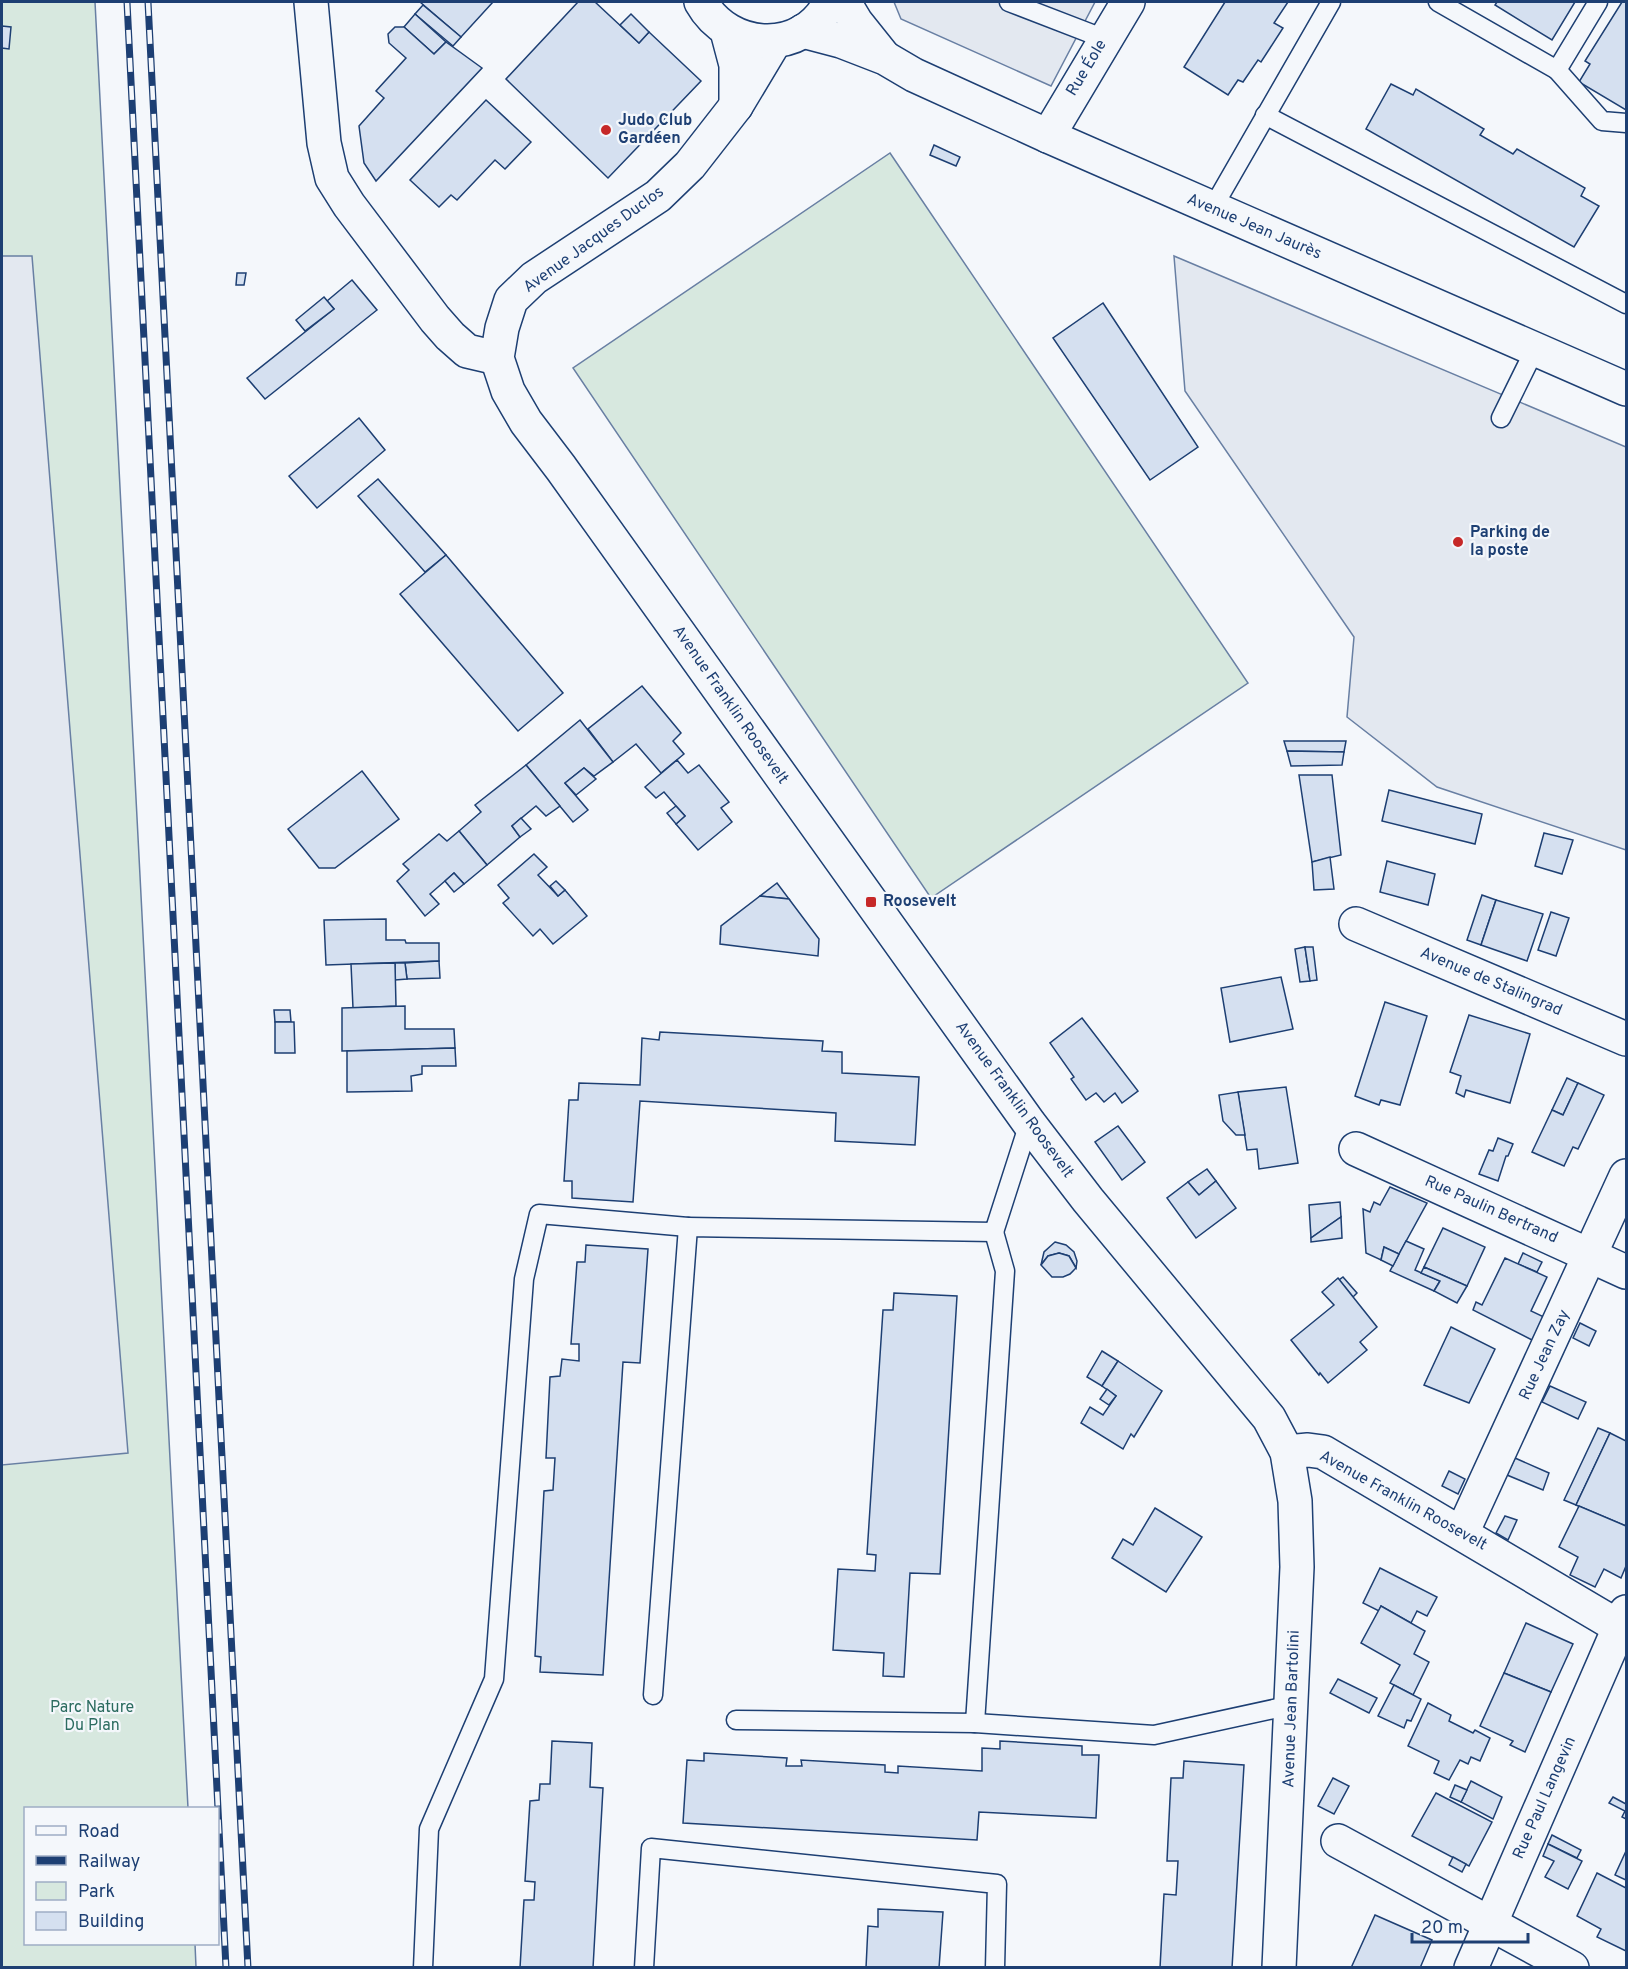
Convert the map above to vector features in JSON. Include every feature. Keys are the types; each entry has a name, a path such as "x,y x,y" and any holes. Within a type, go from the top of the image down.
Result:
{"street":[{"path":"311,2 324,143 332,178 349,205 450,336 467,351 497,358"},
{"path":"701,2 708,15 727,31 736,64 736,106"},
{"name":"Avenue Jacques Duclos","path":"526,423 508,391 497,358 502,328 511,300 534,279 658,196 690,165 789,36 818,19 830,2"},
{"name":"Avenue Jean Jaurès","path":"844,2 856,22 885,58"},
{"name":"Rue Éole","path":"1048,136 1128,2"},
{"name":"Avenue Jean Jaurès","path":"727,31 750,40 789,36 841,41 885,58 914,75 1048,136 1626,389"},
{"name":"Avenue Franklin Roosevelt","path":"526,423 561,468 1029,1123 1088,1200 1269,1418 1287,1452 1308,1450 1323,1452 1624,1624"},
{"name":"Avenue de Stalingrad","path":"1356,924 1626,1039"},
{"name":"Rue Paulin Bertrand","path":"1356,1149 1626,1272"},
{"name":"Rue Jean Zay","path":"1462,1533 1626,1176"},
{"name":"Avenue Jean Bartolini","path":"1279,1968 1297,1567 1295,1501 1287,1452"},
{"name":"Rue Paul Langevin","path":"1471,1968 1624,1624"},
{"path":"1338,1841 1572,1968"}],"lane":[{"path":"1009,2 1105,39"},
{"path":"1212,209 1331,2"},
{"path":"1438,2 1468,9 1557,70 1602,121 1626,123"},
{"path":"1557,70 1598,2"},
{"path":"1265,115 1626,304"},
{"path":"1501,418 1535,349"},
{"path":"975,1723 1005,1271 994,1232 1029,1123"},
{"path":"423,1968 429,1829 494,1678 524,1279 539,1214 688,1227 994,1232"},
{"path":"653,1695 688,1227"},
{"path":"736,1720 975,1723 1154,1735 1292,1705"},
{"path":"644,1968 651,1848 997,1884 995,1968"}],"green space":[{"name":"Parc Nature Du Plan","path":"2,2 95,2 188,1807 24,1807 24,1945 195,1945 196,1967 2,1968"},
{"path":"890,153 1248,683 931,898 573,368"}],"shaded area":[{"path":"894,2 1095,2 1051,86 901,19"},
{"path":"2,256 32,256 128,1453 2,1465"},
{"name":"Parking de la poste","path":"1174,256 1626,447 1626,850 1437,787 1347,717 1354,637 1185,391"}],"building":[{"path":"420,2 493,2 461,37"},
{"name":"Judo Club Gardéen","path":"578,2 595,2 639,43 649,32 701,81 608,178 506,79"},
{"path":"1225,2 1288,2 1274,23 1283,28 1261,62 1258,60 1243,82 1238,80 1228,95 1184,67"},
{"path":"1497,2 1575,2 1552,40 1495,5"},
{"path":"1622,2 1626,2 1626,110 1579,82 1590,64 1585,61"},
{"path":"423,5 461,37 453,46 415,14"},
{"path":"415,14 446,42 434,54 404,27"},
{"path":"631,14 649,32 639,43 620,25"},
{"path":"2,26 11,27 9,49 2,48"},
{"path":"395,27 404,27 434,54 446,42 482,68 376,181 364,163 359,126 384,98 376,91 406,58 389,43 388,34"},
{"path":"1391,84 1413,95 1416,89 1484,129 1480,135 1513,154 1517,149 1585,188 1581,196 1599,206 1574,247 1366,129"},
{"path":"486,100 531,142 505,169 495,160 457,200 451,195 439,207 410,180"},
{"path":"934,145 960,157 956,166 930,155"},
{"path":"237,273 246,273 244,285 236,285"},
{"path":"352,280 377,310 265,399 247,378 334,309 327,301"},
{"path":"324,297 334,309 305,331 296,320"},
{"path":"1103,303 1198,447 1150,480 1053,338"},
{"path":"359,418 385,450 317,508 289,476"},
{"path":"378,479 446,555 425,572 358,496"},
{"path":"446,555 563,693 518,731 400,594"},
{"path":"642,686 681,733 673,741 684,754 661,773 636,744 613,762 588,729"},
{"path":"580,720 613,762 594,776 584,768 565,783 588,810 573,822 526,765"},
{"path":"1284,741 1346,741 1344,752 1287,751"},
{"path":"1287,751 1344,752 1342,765 1291,766"},
{"path":"677,760 688,773 699,765 729,802 721,808 732,822 698,850 676,824 685,816 664,792 656,798 645,787"},
{"path":"526,765 560,806 546,816 536,806 512,826 520,837 487,865 459,831 481,812 475,805"},
{"path":"584,768 596,779 576,795 565,783"},
{"path":"362,771 399,819 335,868 319,868 288,829"},
{"path":"1299,775 1332,775 1341,855 1312,862"},
{"path":"1389,790 1482,814 1475,844 1382,821"},
{"path":"676,806 685,816 676,824 667,813"},
{"path":"521,818 531,829 520,837 512,826"},
{"path":"459,831 487,865 464,884 454,873 430,894 439,904 425,916 397,881 409,870 403,864 439,834 447,841"},
{"path":"1544,833 1573,840 1562,874 1535,866"},
{"path":"534,854 547,867 538,875 558,896 565,890 587,916 553,944 540,929 533,936 503,903 509,898 498,885"},
{"path":"1330,857 1334,889 1314,890 1312,862"},
{"path":"1387,861 1435,874 1428,905 1380,892"},
{"path":"454,873 464,884 454,892 445,881"},
{"path":"556,881 565,890 558,896 550,886"},
{"path":"777,883 789,899 760,896"},
{"path":"1482,895 1496,900 1481,945 1467,940"},
{"path":"760,896 789,899 819,939 818,956 720,944 721,926"},
{"path":"1496,900 1543,914 1527,961 1481,945"},
{"path":"1551,912 1569,918 1556,956 1538,950"},
{"path":"386,919 386,940 405,940 406,943 439,943 439,961 326,965 324,920"},
{"path":"1305,947 1310,981 1300,982 1295,949"},
{"path":"1305,947 1313,947 1317,980 1310,981"},
{"path":"439,961 440,978 407,979 405,963"},
{"path":"395,963 405,963 407,979 395,980"},
{"path":"395,963 396,1006 353,1008 351,964"},
{"path":"1281,977 1293,1029 1230,1042 1221,988"},
{"path":"1385,1002 1427,1016 1400,1105 1381,1100 1379,1105 1355,1096"},
{"path":"405,1006 405,1029 454,1029 455,1048 342,1051 342,1008"},
{"path":"274,1010 290,1010 291,1022 275,1022"},
{"path":"1469,1015 1530,1034 1510,1103 1466,1090 1464,1097 1456,1093 1461,1076 1450,1072"},
{"path":"1082,1018 1138,1091 1122,1103 1115,1093 1104,1102 1096,1093 1086,1100 1071,1079 1074,1077 1050,1043"},
{"path":"275,1022 294,1022 295,1053 275,1053"},
{"path":"660,1032 823,1041 822,1051 842,1052 842,1073 919,1077 915,1145 835,1141 836,1113 640,1101 633,1202 572,1198 572,1181 564,1181 569,1100 578,1100 579,1083 640,1085 642,1038 659,1040"},
{"path":"455,1048 456,1066 422,1066 422,1074 411,1076 412,1091 347,1092 347,1051"},
{"path":"1567,1078 1578,1083 1563,1115 1552,1110"},
{"path":"1578,1083 1604,1095 1578,1149 1573,1147 1564,1166 1532,1152 1552,1110 1563,1115"},
{"path":"1286,1087 1298,1163 1259,1169 1257,1149 1247,1150 1238,1092"},
{"path":"1238,1092 1245,1135 1236,1135 1223,1121 1219,1095"},
{"path":"1118,1126 1145,1162 1122,1180 1095,1142"},
{"path":"1498,1138 1513,1144 1506,1156 1498,1181 1479,1174 1489,1150 1493,1151"},
{"path":"1207,1169 1216,1181 1199,1195 1188,1182"},
{"path":"1216,1181 1236,1208 1196,1238 1167,1198 1188,1182 1199,1195"},
{"path":"1390,1187 1427,1203 1399,1254 1384,1247 1381,1260 1366,1253 1363,1209 1370,1212 1374,1202 1380,1205"},
{"path":"1340,1202 1341,1217 1311,1238 1309,1205"},
{"path":"1341,1217 1342,1238 1311,1242 1311,1238"},
{"path":"1443,1228 1485,1247 1467,1286 1424,1267"},
{"path":"1406,1241 1424,1249 1415,1270 1440,1281 1434,1291 1390,1271"},
{"path":"1055,1242 1066,1245 1074,1252 1077,1261 1076,1268 1069,1256 1059,1253 1048,1256 1041,1265 1044,1252"},
{"path":"586,1245 648,1249 640,1363 623,1362 603,1675 540,1672 541,1657 535,1656 544,1491 553,1490 555,1458 546,1458 550,1377 560,1376 562,1359 579,1361 579,1344 571,1344 577,1262 585,1262"},
{"path":"1384,1247 1399,1254 1393,1266 1381,1260"},
{"path":"1059,1253 1069,1256 1076,1268 1063,1277 1052,1277 1041,1265 1048,1256"},
{"path":"1523,1253 1542,1262 1537,1272 1518,1264"},
{"path":"1505,1258 1547,1277 1531,1311 1544,1317 1532,1340 1473,1310 1476,1302 1482,1305"},
{"path":"1424,1267 1467,1286 1457,1303 1434,1291 1440,1281 1421,1273"},
{"path":"1343,1277 1357,1293 1353,1297 1339,1280"},
{"path":"1338,1278 1377,1327 1360,1342 1367,1350 1328,1383 1291,1340 1334,1305 1322,1292"},
{"path":"894,1293 957,1296 940,1574 910,1573 904,1677 883,1676 884,1653 833,1650 838,1569 875,1571 876,1555 867,1554 883,1310 893,1310"},
{"path":"1580,1323 1596,1331 1589,1346 1573,1338"},
{"path":"1451,1327 1495,1349 1469,1403 1424,1385"},
{"path":"1102,1351 1118,1361 1102,1386 1087,1377"},
{"path":"1118,1361 1162,1391 1134,1437 1131,1434 1123,1449 1081,1423 1090,1407 1103,1415 1116,1396 1102,1386"},
{"path":"1550,1386 1586,1402 1578,1419 1542,1402"},
{"path":"1107,1389 1116,1396 1109,1405 1100,1399"},
{"path":"1598,1428 1610,1433 1576,1505 1564,1500"},
{"path":"1610,1433 1626,1441 1626,1526 1576,1505"},
{"path":"1515,1458 1549,1473 1543,1490 1507,1475"},
{"path":"1449,1471 1465,1479 1458,1494 1442,1486"},
{"path":"1579,1506 1626,1526 1626,1566 1621,1578 1604,1569 1595,1587 1570,1575 1578,1557 1559,1547"},
{"path":"1155,1508 1202,1537 1166,1592 1112,1558 1123,1539 1133,1545"},
{"path":"1505,1516 1517,1520 1508,1540 1496,1533"},
{"path":"1380,1568 1437,1597 1427,1616 1417,1611 1411,1623 1381,1606 1379,1611 1363,1603"},
{"path":"1381,1606 1425,1631 1414,1654 1429,1662 1413,1695 1390,1683 1400,1665 1361,1643"},
{"path":"1526,1623 1573,1644 1551,1692 1504,1673"},
{"path":"1504,1673 1551,1692 1525,1752 1510,1745 1513,1741 1480,1726"},
{"path":"1338,1679 1377,1698 1369,1713 1330,1693"},
{"path":"1394,1685 1421,1699 1411,1721 1407,1720 1404,1728 1378,1716"},
{"path":"1428,1703 1451,1715 1449,1721 1473,1733 1475,1730 1490,1738 1480,1761 1471,1757 1468,1764 1460,1760 1449,1780 1434,1773 1439,1761 1408,1746"},
{"path":"552,1741 592,1743 590,1787 603,1788 593,1968 520,1968 524,1900 534,1900 535,1882 525,1881 530,1801 539,1800 540,1784 550,1784"},
{"path":"1000,1741 1082,1746 1082,1755 1099,1755 1096,1818 979,1812 977,1840 683,1823 687,1760 704,1761 704,1753 787,1758 786,1766 802,1766 801,1760 885,1765 885,1772 898,1773 898,1766 982,1771 982,1748 1000,1749"},
{"path":"1184,1761 1244,1765 1232,1968 1160,1968 1164,1894 1176,1895 1178,1861 1167,1861 1171,1778 1183,1778"},
{"path":"1333,1778 1349,1786 1334,1814 1318,1806"},
{"path":"1471,1781 1502,1797 1493,1819 1461,1802"},
{"path":"1455,1785 1467,1790 1461,1802 1450,1797"},
{"path":"1436,1793 1492,1822 1469,1866 1412,1836"},
{"path":"1613,1797 1626,1804 1626,1819 1622,1817 1625,1811 1609,1803"},
{"path":"1552,1835 1581,1850 1577,1858 1548,1844"},
{"path":"1548,1844 1582,1861 1568,1889 1545,1877 1554,1861 1543,1856"},
{"path":"1626,1851 1626,1880 1615,1875"},
{"path":"1453,1857 1466,1864 1462,1872 1449,1865"},
{"path":"1597,1873 1626,1888 1626,1951 1597,1937 1601,1929 1577,1916"},
{"path":"878,1909 943,1912 939,1968 866,1968 868,1926 878,1927"},
{"path":"1375,1915 1432,1940 1420,1968 1351,1968"}],"railway":[{"path":"127,2 218,1807"},
{"path":"148,2 248,1968"},
{"path":"219,1829 226,1968"}],"place":[{"name":"Judo Club Gardéen","path":"606,130"},
{"name":"Parking de la poste","path":"1458,542"},
{"name":"Roosevelt","path":"871,902"}]}
